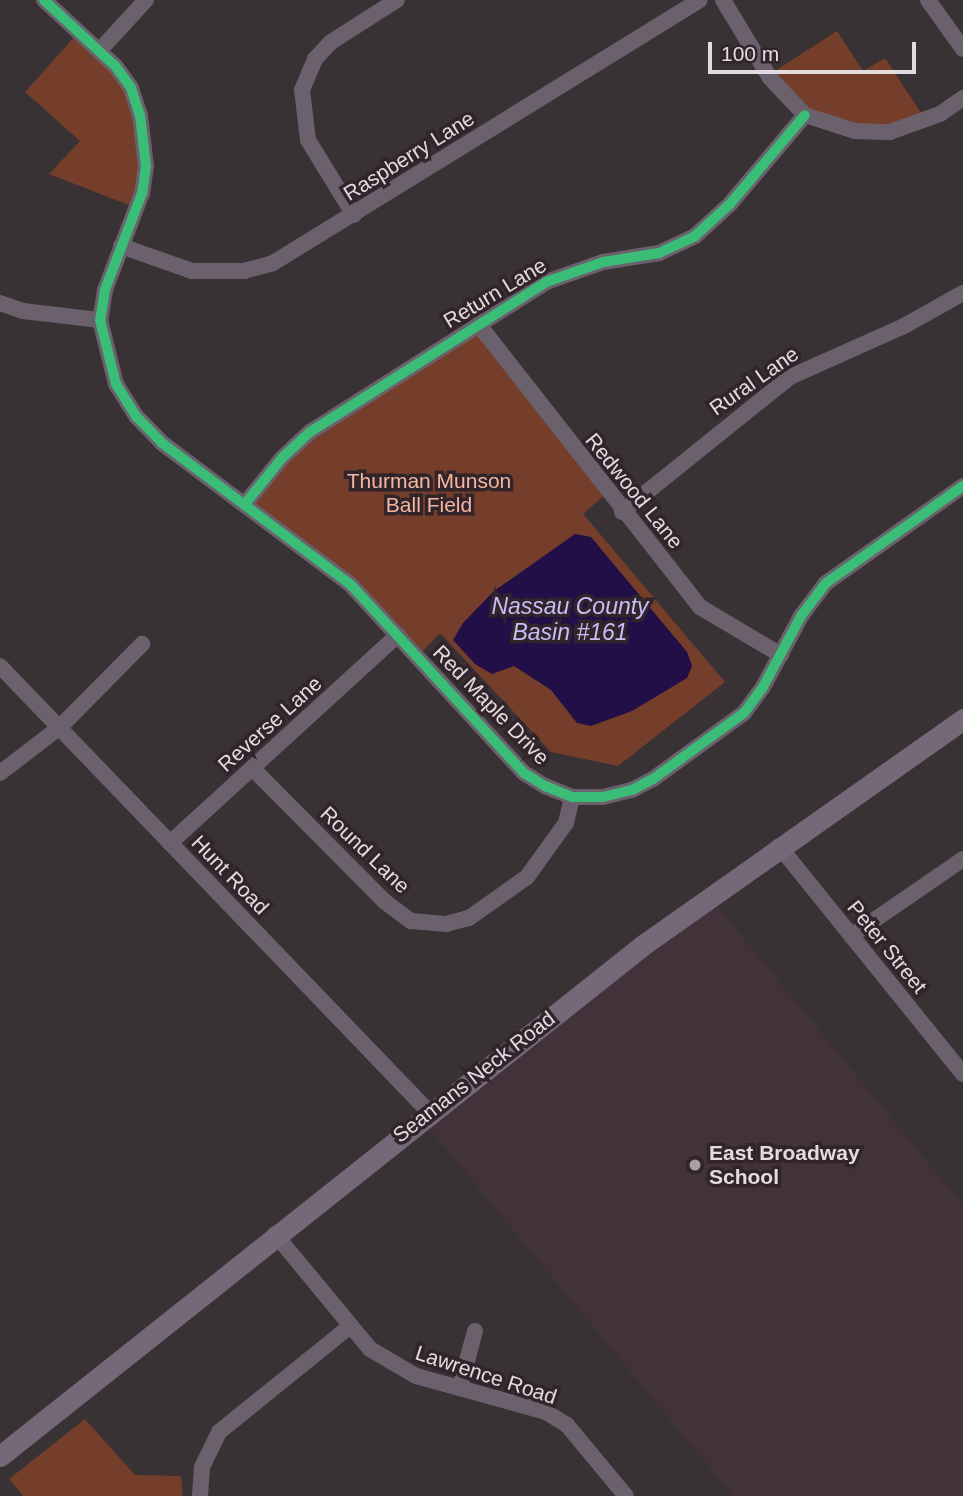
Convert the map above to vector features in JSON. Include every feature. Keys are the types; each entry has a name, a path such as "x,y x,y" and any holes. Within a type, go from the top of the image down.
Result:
{"main road":[{"name":"Seamans Neck Road","path":"3,1448 643,945 779,846 963,719"}],"street":[{"path":"0,303 23,311 100,320 105,290 142,193 144,142 131,88 100,50 44,0"},
{"path":"100,50 146,0"},
{"path":"355,215 308,140 302,90 315,58 331,42 397,0"},
{"name":"Raspberry Lane","path":"121,246 192,271 244,271 289,255 700,0"},
{"path":"723,0 770,78 805,114 855,131 890,132 940,114 963,98"},
{"path":"928,0 963,49"},
{"name":"Return Lane","path":"245,504 282,457 310,432 571,270 659,253 695,236 730,204 805,114"},
{"name":"Rural Lane","path":"622,512 790,377 904,326 963,293"},
{"name":"Red Maple Drive","path":"100,320 116,384 136,417 162,443 351,585 524,773 572,797 603,797 632,790 653,779 744,713 781,655 801,616 826,583 963,486"},
{"name":"Redwood Lane","path":"479,325 622,512 701,607 781,655"},
{"name":"Reverse Lane","path":"170,843 398,635"},
{"path":"0,773 60,727 142,644"},
{"name":"Hunt Road","path":"0,666 429,1112"},
{"name":"Round Lane","path":"253,769 384,901 411,921 434,923 469,918 527,877 566,823 572,797"},
{"name":"Peter Street","path":"779,846 851,936 957,1056 963,1074"},
{"path":"851,936 963,859"},
{"name":"Lawrence Road","path":"275,1234 349,1327 393,1366 546,1412 567,1425 626,1496"},
{"path":"200,1496 202,1467 219,1432 349,1327"},
{"path":"460,1387 475,1331"}],"shaded area":[{"name":"East Broadway School","path":"714,902 963,1205 963,1496 733,1496 427,1126"}],"green space":[{"path":"837,31 863,71 885,58 925,119 855,129 805,112 772,73"},
{"path":"78,33 116,67 142,137 134,207 49,174 80,141 25,92"},
{"name":"Thurman Munson Ball Field","path":"478,328 607,493 583,514 725,682 618,766 551,752 440,633 419,655 249,504 312,435"},
{"path":"85,1419 135,1475 181,1476 183,1496 23,1496 9,1479"}],"water":[{"name":"Nassau County Basin #161","path":"575,534 591,537 687,652 692,666 687,678 632,711 591,726 577,723 551,690 514,666 492,674 475,664 453,640 463,623 494,591"}],"cycle path":[{"path":"44,0 116,67 131,88 140,115 146,166 142,193 105,290 100,320 116,384 137,417 162,443 351,585 524,773 545,786 572,797 603,797 632,790 653,779 744,713 763,687 801,616 826,583 963,486"},
{"path":"245,504 282,458 310,432 546,282 603,262 659,253 695,236 730,204 805,115"}],"place":[{"name":"East Broadway School","path":"695,1165"}]}
